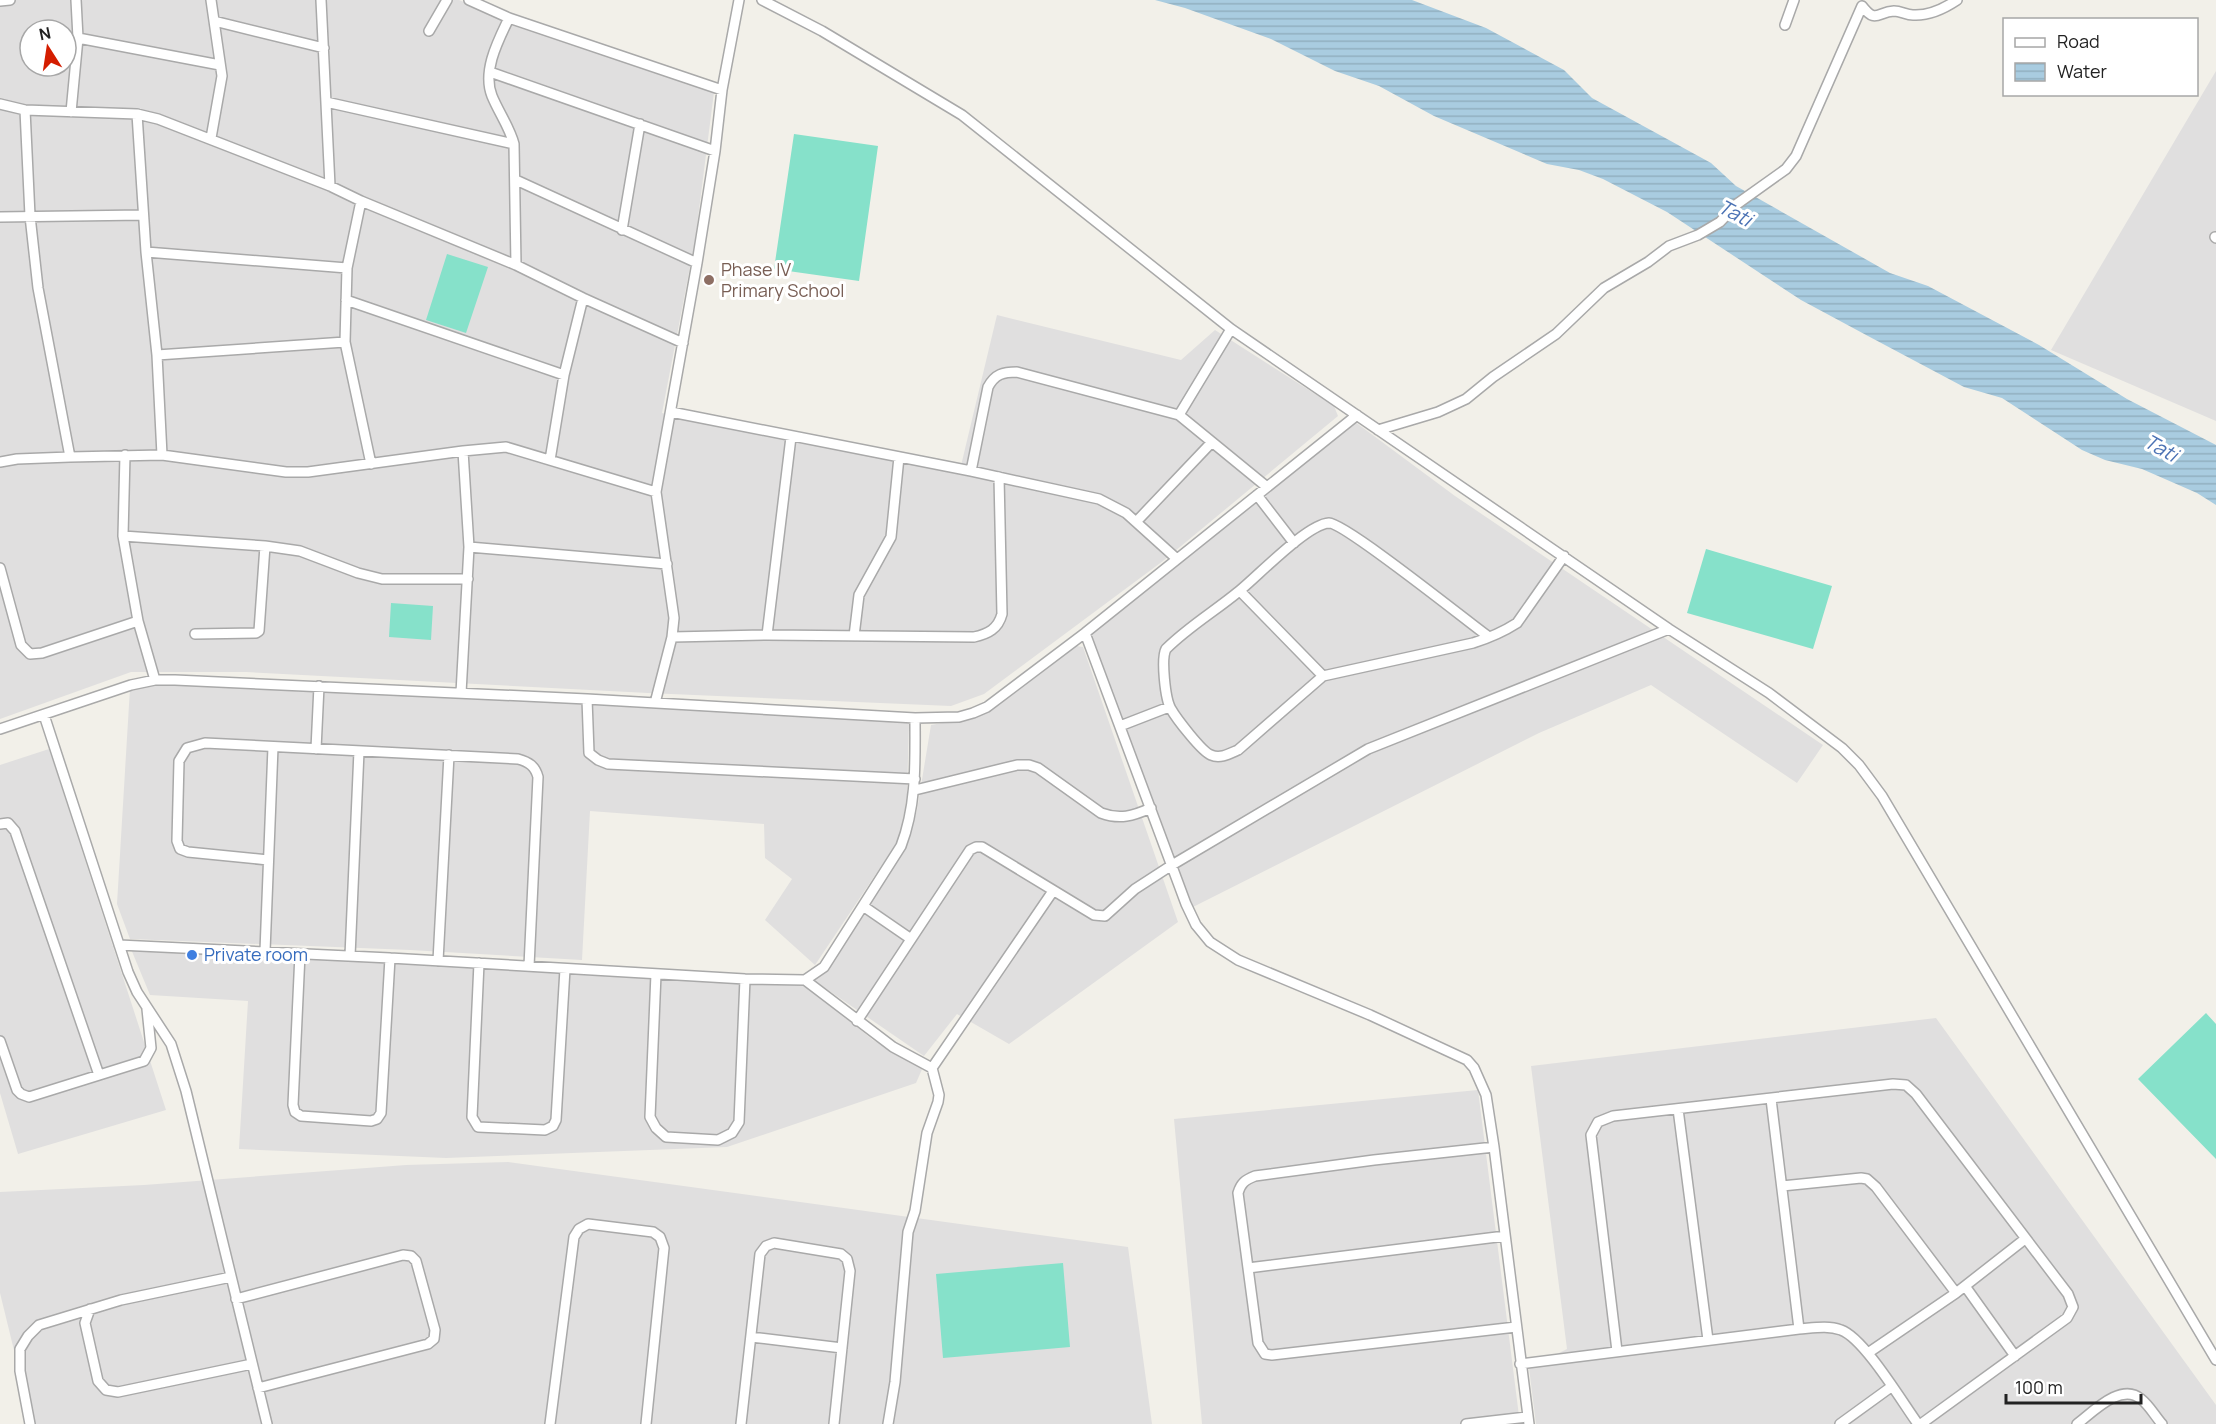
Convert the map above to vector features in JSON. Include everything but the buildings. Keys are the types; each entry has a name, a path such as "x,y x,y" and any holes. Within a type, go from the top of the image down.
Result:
{"street":[{"path":"0,1 10,0"},
{"path":"76,0 77,18"},
{"path":"211,0 221,86 211,138"},
{"path":"321,0 330,186"},
{"path":"429,31 447,0"},
{"path":"469,0 509,18 722,90"},
{"path":"655,703 672,638 674,612 656,492 697,263 722,90 739,0"},
{"path":"762,0 822,31 962,115 1231,329 1669,629 1769,693 1842,748 1859,765 1882,796 2216,1360"},
{"path":"1785,25 1794,0"},
{"path":"1378,430 1438,411 1466,399 1493,377 1556,334 1605,288 1648,262 1669,246 1698,235 1720,222 1737,204 1786,169 1796,156 1862,6 1869,15 1874,17 1897,11 1914,15 1941,9 1957,0"},
{"path":"509,18 500,38 490,72 492,95 509,127 514,144 516,265"},
{"path":"214,21 324,48"},
{"path":"78,38 220,65"},
{"path":"490,72 715,151"},
{"path":"71,112 74,78"},
{"path":"326,102 514,144"},
{"path":"0,104 26,110 137,114 158,119 330,186 360,201 516,265 683,343"},
{"path":"26,110 30,216 40,301 70,457"},
{"path":"137,114 146,252 157,355 162,455"},
{"path":"622,230 640,124"},
{"path":"516,180 697,263"},
{"path":"360,201 347,268 345,342 371,464"},
{"path":"0,217 143,215"},
{"path":"146,252 347,268"},
{"path":"550,460 564,375 583,298"},
{"path":"346,300 564,375"},
{"path":"1179,416 1231,329"},
{"path":"157,355 345,342"},
{"path":"971,471 988,387 992,379 999,374 1017,372 1179,416 1267,487"},
{"path":"671,412 971,471 1099,499 1126,513 1176,559"},
{"path":"0,729 131,685 155,680 587,699 915,718 959,717 987,707 1085,633 1357,415"},
{"path":"767,635 790,437"},
{"path":"1136,522 1212,442"},
{"path":"0,462 17,459 162,455 286,472 308,472 506,447 656,492"},
{"path":"461,693 469,547 463,451"},
{"path":"125,455 123,536 138,621 155,680"},
{"path":"854,636 859,595 891,537 899,457"},
{"path":"672,638 767,635 974,638 985,634 999,623 1002,614 999,477"},
{"path":"1257,495 1294,543"},
{"path":"1489,638 1399,568 1337,525 1330,523 1318,526 1294,543 1240,591 1166,649 1163,660 1169,707 1202,748 1210,755 1223,756 1238,750 1323,676 1489,638 1517,623 1564,556"},
{"path":"123,536 265,546 307,552 358,573 382,579 468,579"},
{"path":"195,634 260,632 265,546"},
{"path":"469,547 667,564"},
{"path":"0,568 21,645 30,654 42,653 138,621"},
{"path":"1240,591 1323,676"},
{"path":"856,1021 970,849 982,847 1094,915 1104,916 1135,889 1172,865 1368,749 1669,629"},
{"path":"1085,633 1186,904 1196,925 1210,942 1238,960 1370,1015 1467,1060 1483,1085 1494,1147 1528,1420 1466,1424"},
{"path":"315,749 319,686"},
{"path":"587,699 589,753 608,764 915,779"},
{"path":"1120,726 1169,707"},
{"path":"44,715 128,972 146,1008 158,1022 171,1044 186,1091 267,1424"},
{"path":"119,945 265,951 745,979 805,980 824,967 901,846 908,828 915,790 915,718"},
{"path":"268,860 188,852 180,849 177,841 179,761 187,748 205,743 518,759 531,764 538,777 530,966"},
{"path":"265,951 273,747"},
{"path":"350,956 359,751"},
{"path":"438,961 449,755"},
{"path":"915,790 1017,765 1029,765 1038,768 1101,813 1111,816 1131,816 1151,808"},
{"path":"0,824 8,823 15,831 99,1075"},
{"path":"932,1068 1053,891"},
{"path":"863,906 911,939"},
{"path":"300,954 293,1105 301,1116 371,1121 377,1119 381,1113 390,958"},
{"path":"479,963 472,1117 478,1127 545,1130 553,1126 556,1120 565,969"},
{"path":"656,974 650,1117 656,1128 666,1137 718,1140 732,1134 739,1122 745,979"},
{"path":"805,980 893,1047 932,1068 939,1095 927,1132 915,1211 908,1232 895,1382 888,1424"},
{"path":"0,1041 17,1090 29,1097 144,1060 152,1048 146,1008"},
{"path":"1520,1364 1828,1327 1848,1332 1868,1353 1920,1424 2067,1318 2073,1307 2068,1294 1916,1094 1906,1085 1893,1084 1613,1116 1598,1122 1591,1135 1617,1351"},
{"path":"1771,1099 1799,1329"},
{"path":"1678,1109 1708,1340"},
{"path":"1494,1147 1255,1176 1246,1179 1238,1193 1258,1343 1265,1354 1516,1327"},
{"path":"1782,1186 1855,1178 1867,1179 1876,1187 1956,1293"},
{"path":"550,1424 574,1237 579,1229 588,1224 653,1232 660,1237 664,1248 646,1424"},
{"path":"1248,1268 1504,1236"},
{"path":"1868,1353 1956,1293 2025,1239"},
{"path":"741,1424 760,1254 766,1246 774,1243 841,1254 847,1259 850,1270 834,1424"},
{"path":"236,1299 403,1255 411,1256 417,1261 435,1330 434,1339 428,1344 258,1388"},
{"path":"30,1424 20,1371 20,1349 39,1325 120,1300 231,1277"},
{"path":"1965,1286 2015,1356"},
{"path":"90,1309 85,1323 98,1381 106,1390 118,1392 252,1364"},
{"path":"750,1337 842,1348"},
{"path":"1840,1424 1891,1387"},
{"path":"2077,1424 2116,1395 2130,1393 2143,1400 2162,1424"}],"shaded area":[{"path":"0,0 459,0 528,29 714,92 695,241 662,413 959,474 997,315 1181,360 1215,330 1334,406 1338,416 1163,561 984,694 951,706 246,672 131,672 0,719"},
{"path":"2216,71 2216,421 2051,350"},
{"path":"1351,419 1455,496 1823,745 1797,783 1651,685 1539,733 1193,907 1094,642 1086,630"},
{"path":"1070,645 1083,647 1178,922 1009,1044 957,1014 924,1056 812,979 823,969 909,838 917,810 931,725 981,716"},
{"path":"179,683 636,705 909,722 907,795 900,838 815,965 765,920 792,879 765,858 764,824 590,811 582,960 410,950 130,939 117,904 130,688 141,684"},
{"path":"49,749 166,1110 18,1154 0,1093 0,765"},
{"path":"131,949 801,982 873,1040 923,1067 916,1083 727,1147 446,1158 239,1149 248,1001 150,995"},
{"path":"1936,1018 2216,1405 2216,1424 1536,1424 1529,1368 1567,1349 1531,1066"},
{"path":"1478,1090 1520,1424 1202,1424 1174,1119"},
{"path":"508,1162 1128,1247 1152,1424 32,1424 0,1293 0,1192 144,1185 406,1165"}],"green space":[{"path":"794,134 878,146 859,281 774,269"},
{"path":"447,254 488,267 466,333 426,320"},
{"path":"1706,549 1832,586 1813,649 1687,613"},
{"path":"391,603 433,606 431,640 389,637"},
{"path":"2206,1013 2216,1024 2216,1159 2138,1079"},
{"path":"1063,1263 1070,1347 943,1358 936,1274"}],"water":[{"name":"Tati","path":"1155,0 1412,0 1486,28 1564,70 1592,98 1711,163 1736,186 1890,273 1928,286 2039,345 2127,399 2216,445 2216,505 2197,493 2142,469 2105,460 2082,450 2002,398 1964,387 1801,300 1667,212 1603,179 1579,170 1547,164 1434,116 1379,86 1335,71 1271,39 1185,8"}],"place":[{"name":"Phase IV Primary School","path":"709,280"},
{"name":"Private room","path":"192,955"}]}
